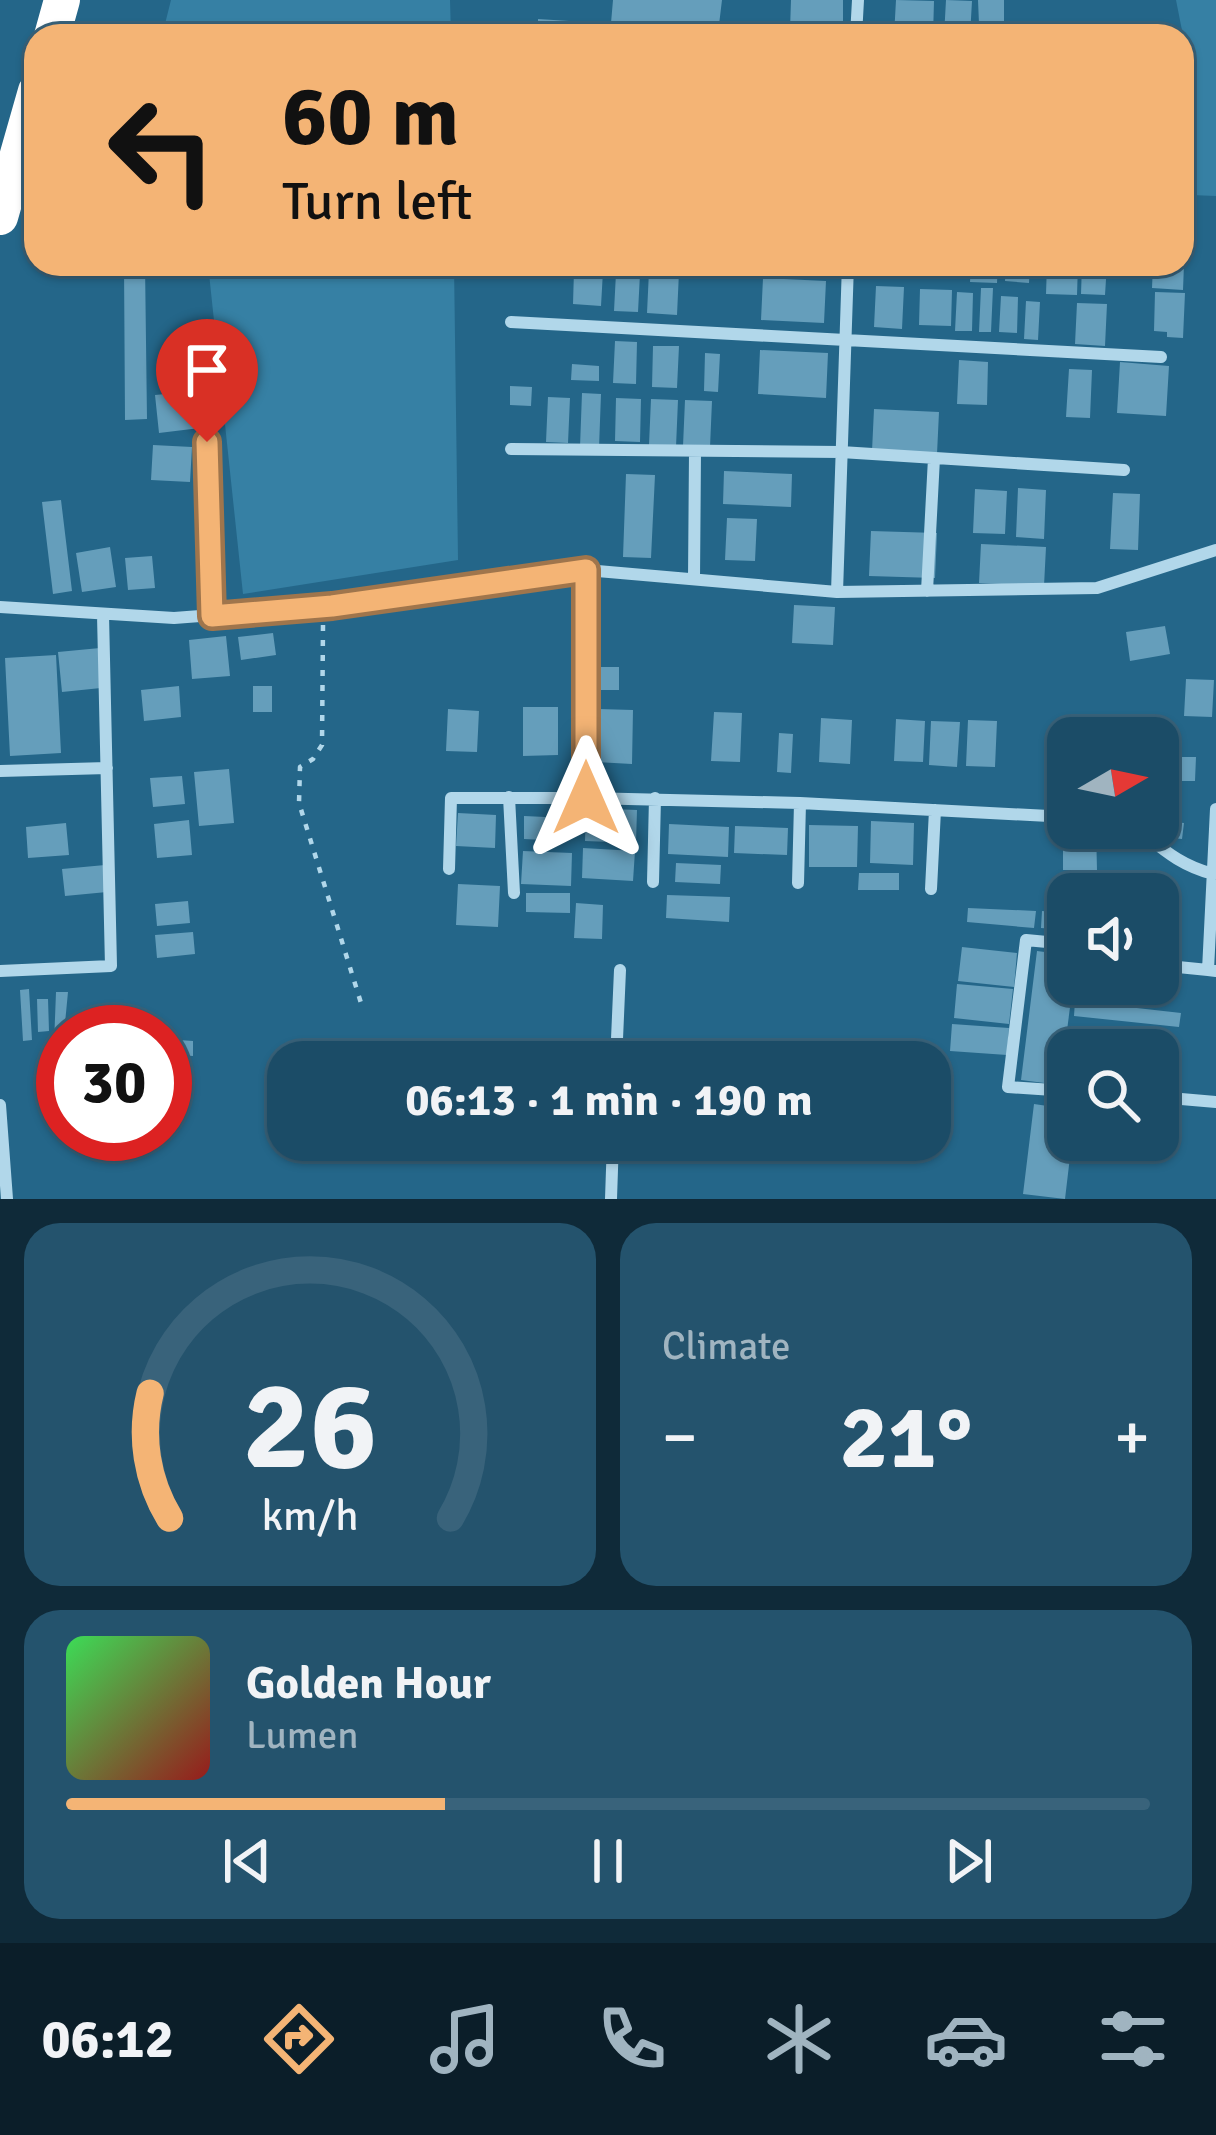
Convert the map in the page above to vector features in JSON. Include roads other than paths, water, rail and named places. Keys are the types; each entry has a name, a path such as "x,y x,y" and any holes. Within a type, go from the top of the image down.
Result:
{"highway":[{"path":"0,217 24,133"}],"street":[{"path":"837,592 848,276"},
{"path":"511,322 1161,357"},
{"path":"205,355 212,616"},
{"path":"511,448 841,452 1124,470"},
{"path":"694,579 695,452"},
{"path":"927,591 934,458"},
{"path":"0,607 174,619 322,607 586,570 837,592 1097,588 1216,550"},
{"path":"586,570 586,798"},
{"path":"0,971 111,966 104,615"},
{"path":"0,771 107,768"},
{"path":"449,869 451,797 655,798 1047,816"},
{"path":"509,797 514,893"},
{"path":"652,882 655,798"},
{"path":"798,883 800,803"},
{"path":"1179,967 1212,970 1216,809"},
{"path":"931,889 935,810"},
{"path":"1160,849 1213,874"},
{"path":"1047,942 1026,940 1008,1087 1047,1090"},
{"path":"617,1041 620,970"},
{"path":"1179,1099 1216,1102"},
{"path":"0,1105 7,1199"},
{"path":"611,1199 613,1161"}]}
